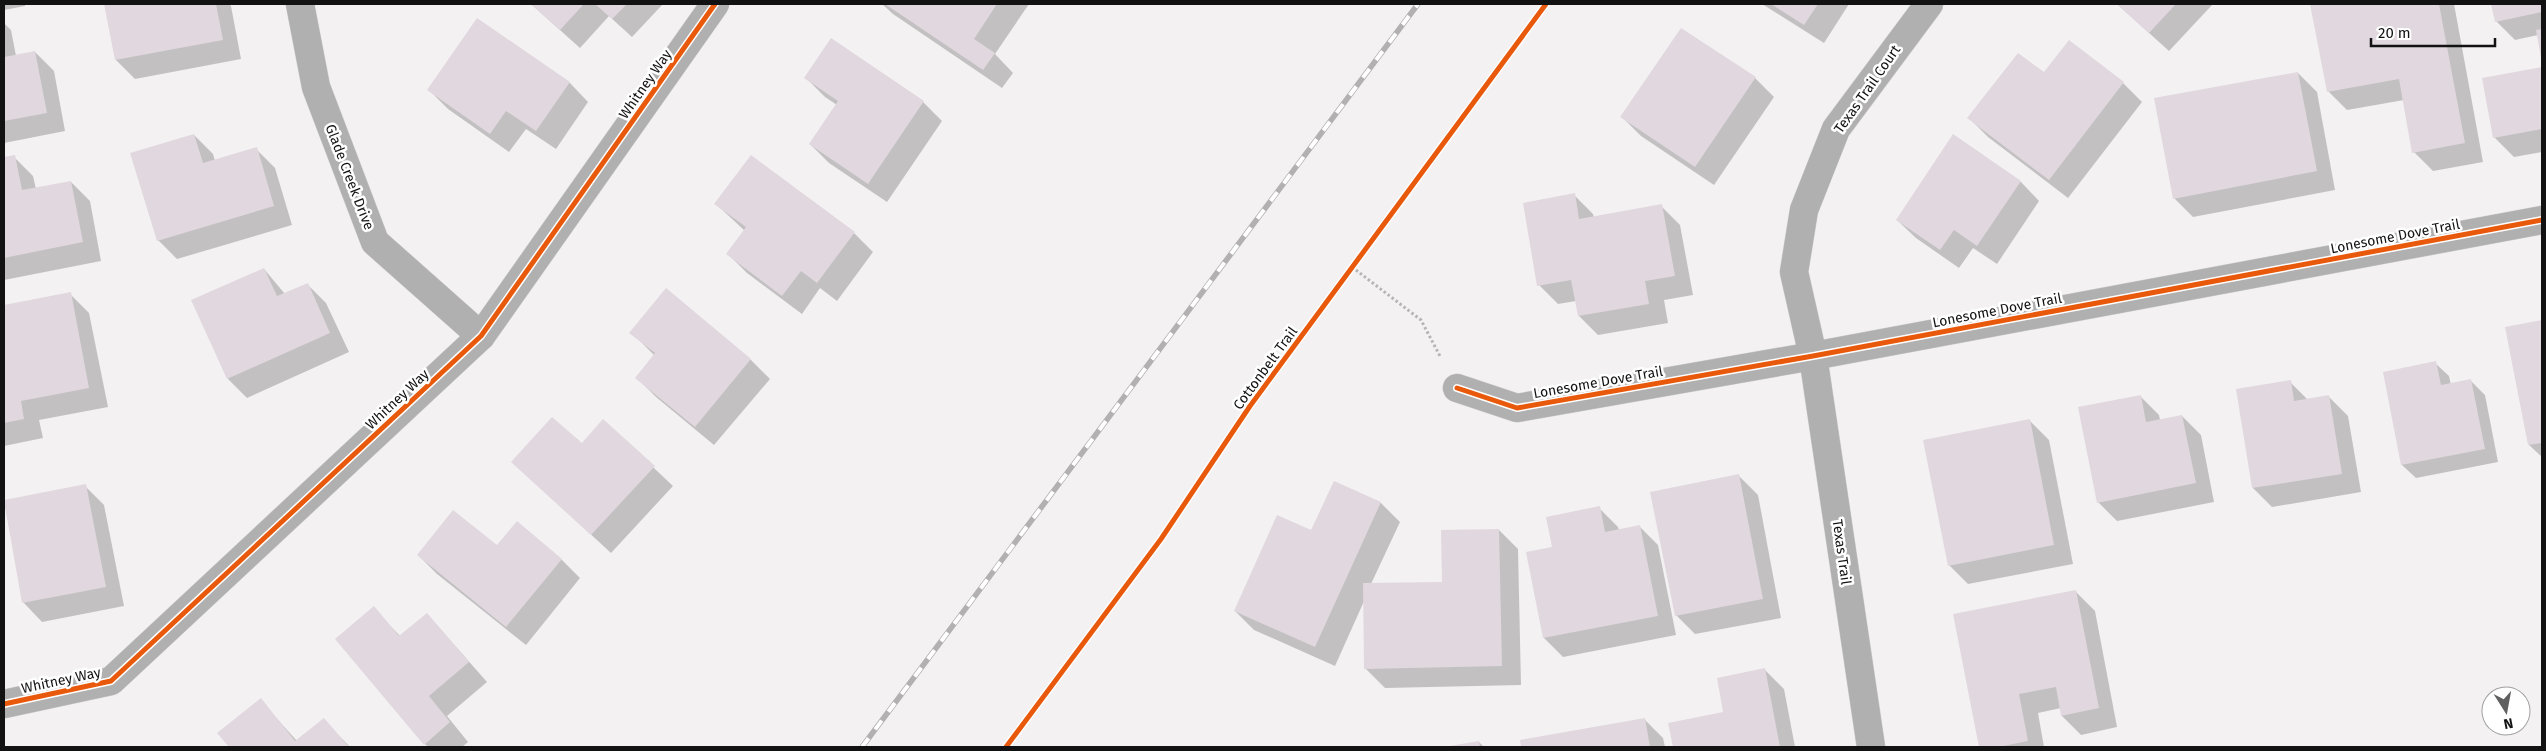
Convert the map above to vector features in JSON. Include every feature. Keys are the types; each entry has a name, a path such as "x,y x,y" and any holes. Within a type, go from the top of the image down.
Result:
{"street":[{"name":"Glade Creek Drive","path":"300,4 316,87 375,242 481,336"},
{"name":"Whitney Way","path":"4,704 110,681 481,336 715,4"},
{"name":"Texas Trail Court","path":"1813,356 1794,272 1804,210 1836,129 1929,4"},
{"name":"Lonesome Dove Trail","path":"1456,388 1517,408 1813,356 2542,220"},
{"name":"Texas Trail","path":"1813,356 1871,747"}],"path":[{"path":"1347,275 1358,259"},
{"path":"1352,267 1421,320 1456,388"}],"building":[{"path":"104,4 216,4 223,40 115,60"},
{"path":"531,4 584,4 560,30"},
{"path":"595,4 627,4 612,19"},
{"path":"885,4 997,4 974,39 995,53 983,70"},
{"path":"1771,4 1818,4 1804,25"},
{"path":"2117,4 2176,4 2149,33"},
{"path":"2310,4 2439,4 2465,143 2412,153 2399,79 2327,92"},
{"path":"2491,4 2542,4 2542,12 2495,22"},
{"path":"477,18 570,82 536,131 506,111 490,134 427,90"},
{"path":"1681,28 1756,77 1695,167 1620,117"},
{"path":"2542,29 2542,58 2541,58 2536,30"},
{"path":"831,38 924,101 868,184 809,144 838,101 804,78"},
{"path":"2069,40 2124,82 2049,180 1967,118 2018,53 2044,72"},
{"path":"35,51 47,113 4,121 4,57"},
{"path":"2542,67 2542,129 2493,138 2482,78"},
{"path":"2298,72 2317,171 2173,199 2154,98"},
{"path":"194,134 203,163 257,147 274,206 157,241 130,153"},
{"path":"1953,134 2021,181 1977,246 1954,230 1940,250 1896,220"},
{"path":"15,155 22,190 71,181 83,242 4,258 4,157"},
{"path":"751,155 855,232 817,283 801,271 782,296 726,254 746,227 714,204"},
{"path":"1575,193 1579,219 1662,204 1675,276 1645,281 1649,304 1578,316 1571,280 1537,286 1523,203"},
{"path":"264,268 277,296 308,283 330,333 227,379 191,300"},
{"path":"666,288 751,359 695,427 635,378 655,353 629,333"},
{"path":"71,292 89,388 21,401 24,419 4,423 4,305"},
{"path":"2542,320 2542,443 2528,445 2505,327"},
{"path":"2436,361 2441,385 2471,379 2485,449 2401,465 2383,372"},
{"path":"2291,380 2294,401 2329,395 2342,474 2252,488 2236,389"},
{"path":"2141,395 2146,422 2182,415 2196,483 2097,503 2078,407"},
{"path":"552,417 582,443 603,419 655,466 591,535 511,462"},
{"path":"2030,419 2054,545 1948,566 1923,440"},
{"path":"1739,474 1763,599 1675,616 1650,492"},
{"path":"1334,481 1381,502 1315,647 1234,611 1277,515 1311,530"},
{"path":"86,484 106,587 22,603 4,500"},
{"path":"1600,506 1605,532 1640,525 1658,616 1543,638 1526,552 1552,547 1546,517"},
{"path":"453,510 497,545 517,521 562,559 506,627 417,555"},
{"path":"1499,529 1502,666 1364,669 1363,583 1442,582 1441,530"},
{"path":"2076,590 2099,708 2061,716 2056,687 2019,694 2028,741 1998,747 1979,747 1953,614"},
{"path":"374,606 399,636 427,613 469,662 429,696 450,722 424,745 335,639"},
{"path":"1765,668 1780,747 1673,747 1668,723 1723,712 1717,678"},
{"path":"261,698 295,741 324,718 349,747 229,747 217,733"},
{"path":"1645,718 1650,747 1521,747 1520,740"},
{"path":"1479,741 1480,747 1450,747 1450,746"}],"railway":[{"path":"862,747 1418,4"}],"cycle path":[{"path":"4,704 111,681 481,336 715,4"},
{"name":"Cottonbelt Trail","path":"1006,747 1161,539 1250,406 1546,4"},
{"path":"1457,388 1517,408 1813,356 2542,220"}]}
